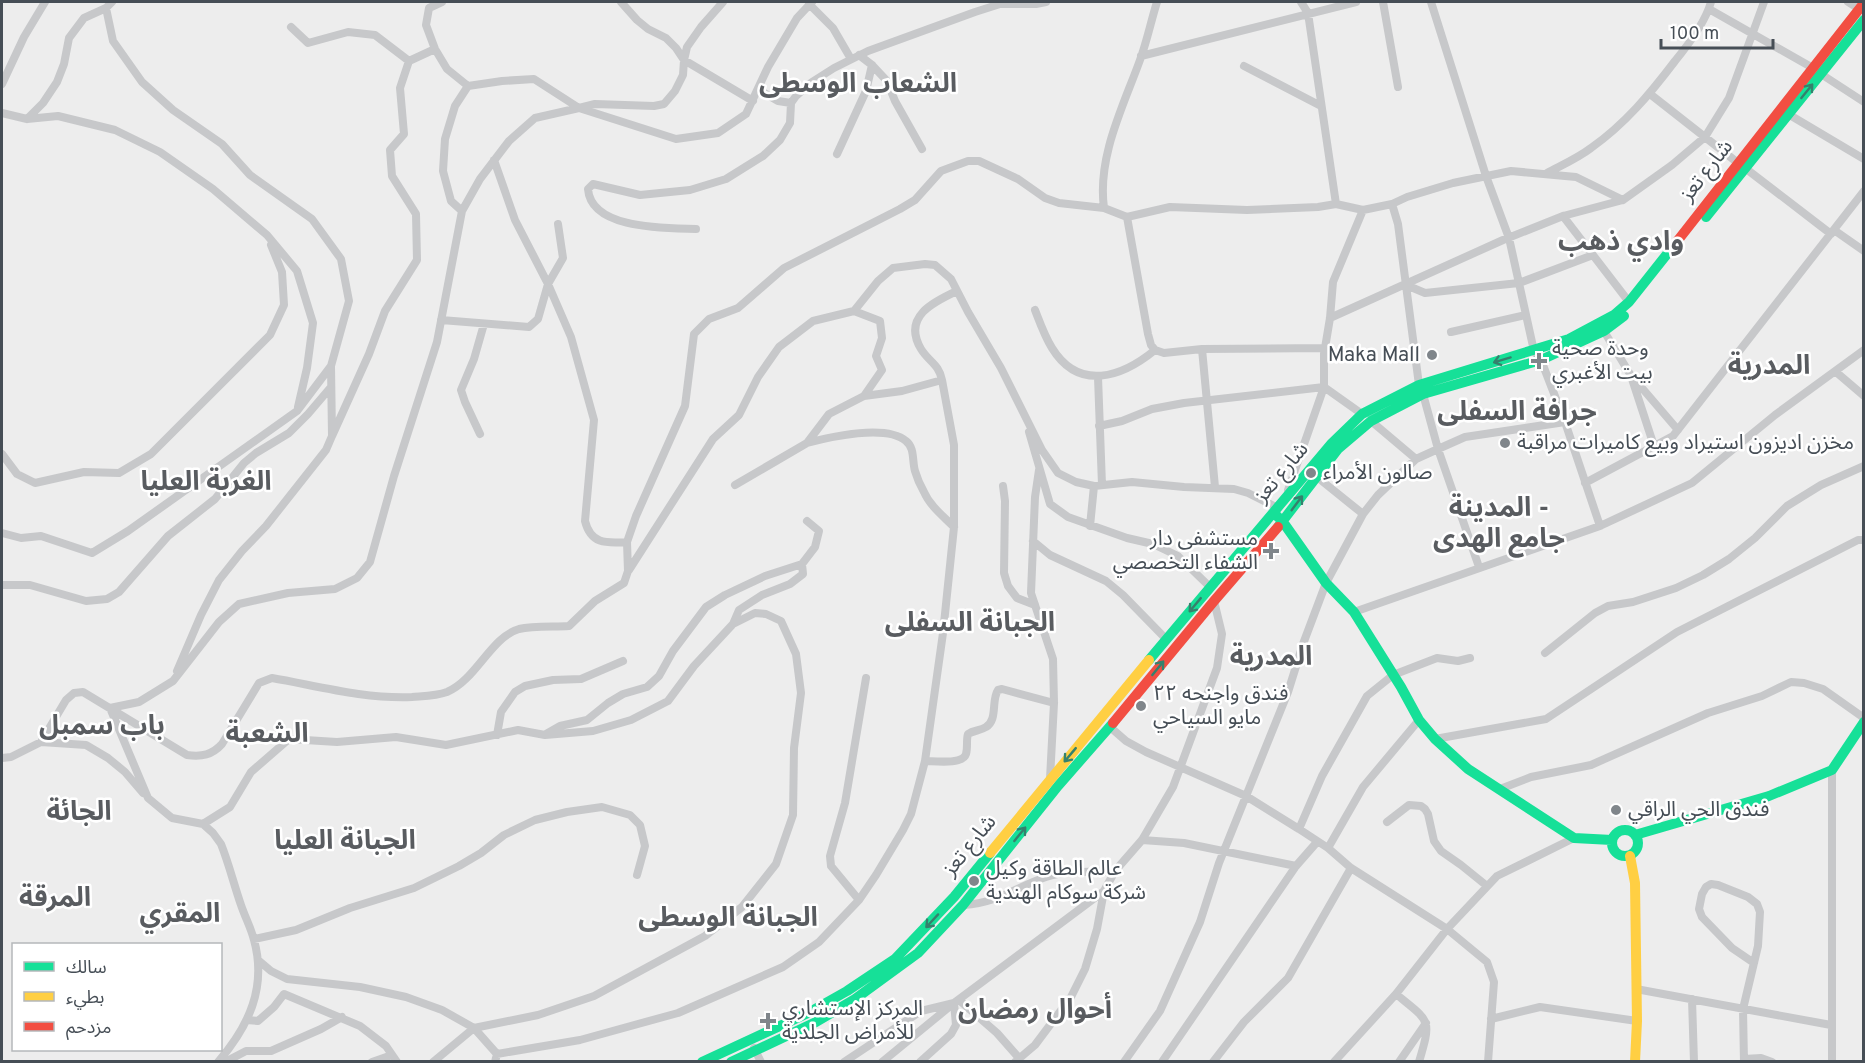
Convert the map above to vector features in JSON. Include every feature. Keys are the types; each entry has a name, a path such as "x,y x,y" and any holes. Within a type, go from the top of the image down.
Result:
{"main road":[{"name":"شارع تعز","path":"731,1062 816,1022 855,999 918,953 1166,639 1332,443 1367,418 1421,390 1601,327 1629,302 1742,165 1862,10"},
{"name":"شارع تعز","path":"1421,390 1540,360 1573,347 1601,327 1635,308 1742,165 1788,114 1817,71"},
{"name":"شارع تعز","path":"1054,782 1110,727 1283,522 1338,449 1367,418"},
{"path":"1276,510 1326,583 1354,612 1419,720 1435,739 1468,769 1574,838 1612,840"},
{"path":"1635,835 1769,796 1832,770 1863,720"},
{"path":"1629,831 1635,835 1638,842 1636,850 1630,856 1616,854 1612,847 1612,840 1616,834 1629,831"},
{"path":"1630,856 1635,883 1637,1021 1635,1062"},
{"name":"شارع تعز","path":"702,1062 808,1013 847,990 895,959 958,901"}],"street":[{"path":"2,84 24,37 45,2"},
{"path":"442,2 429,8 426,25 435,49 447,69 468,86 534,79 579,108 676,139 718,133 746,114 768,67 797,18 811,3 855,57 872,65 887,81 895,101 922,149"},
{"path":"621,2 648,29 666,38 684,60 753,101"},
{"path":"110,708 139,702 173,681 219,622 239,604 288,593 335,589 357,578 370,562 436,342 462,211 480,180 509,141 535,117 595,104 654,106 664,104 675,92 683,75 687,47 700,27 723,2"},
{"path":"696,229 657,227 619,221 602,213 588,195 588,189 593,184 640,195 690,190 726,179 763,156 780,140 790,123 791,104 796,96 812,82 855,57 1000,3 1046,2"},
{"path":"1104,208 1103,172 1157,2"},
{"path":"1300,2 1308,13 1336,204"},
{"path":"1141,56 1356,2"},
{"path":"1383,2 1398,87"},
{"path":"1431,2 1486,176 1509,238 1534,351 1540,360 1565,422 1600,526"},
{"path":"1330,318 1563,216 1623,200 1672,165 1705,137 1730,98 1764,2"},
{"path":"1848,2 1862,10"},
{"path":"27,119 43,103 57,82 64,64 69,38 84,18 109,5 113,41 142,82 173,110 222,144 250,175 312,219 341,259 349,301 331,366 332,436"},
{"path":"1546,174 1590,149 1622,124 1650,94 1690,42 1710,5 1863,102"},
{"path":"291,27 308,43 348,32 375,34 409,61"},
{"path":"173,681 201,615 219,580 298,487 326,450 369,354 385,311 417,260 416,214 392,176 390,150 404,134 400,88 409,61 435,49"},
{"path":"837,154 866,91 872,65"},
{"path":"1245,66 1321,106"},
{"path":"462,211 451,201 443,171 445,139 455,106 468,86"},
{"path":"759,90 778,101 791,104"},
{"path":"1650,94 1832,232 1863,251"},
{"path":"2,113 27,119 58,116 115,130 160,152 213,189 267,236 297,271 312,322 307,368 297,411"},
{"path":"1788,114 1863,159"},
{"path":"494,160 514,220 548,284 571,337 594,420 585,521 588,531 606,543 627,542"},
{"path":"628,571 627,542 636,516 685,406 694,334 710,319 738,308 784,268 915,200 942,171 968,161 979,161 994,167 1018,179 1046,198 1059,203 1104,208 1127,217 1170,207 1247,210 1336,204 1362,210 1392,204 1453,183 1511,171 1576,177 1623,200"},
{"path":"1585,483 1672,436 1678,430 1863,191"},
{"path":"1392,204 1398,224 1421,390 1437,449 1479,567"},
{"path":"1285,498 1324,387 1325,348 1333,282 1362,210"},
{"path":"1563,216 1629,302"},
{"path":"1127,217 1148,334 1155,350 1167,353 1202,349 1325,348"},
{"path":"441,320 529,327 534,324 538,319 548,284 563,258 558,224"},
{"path":"2,454 17,474 35,483 84,472 119,473 151,454 270,335 284,306 282,272 267,236"},
{"path":"1406,285 1425,292 1519,283 1593,255"},
{"path":"854,311 878,281 892,268 935,265 951,279 1001,368 1042,450 1058,473 1076,482 1098,486 1132,482 1234,489 1248,493 1276,510"},
{"path":"258,960 271,971 287,979 360,987 405,997 442,1010 474,1028 496,1058 580,1040 678,1013 783,967 819,942 859,900 903,830 911,814 925,761 943,633 954,527 954,445 940,370 922,350 915,334 915,326 918,318 933,302 957,291"},
{"path":"1035,310 1052,348 1071,368 1085,375 1098,377 1113,375 1140,362 1155,350"},
{"path":"2,758 11,758 41,742 66,700 74,693 83,692 187,755 194,756 207,755 222,744 259,683 266,679 272,678 367,696 432,696 449,691 472,674 493,648 513,632 569,626 595,601 624,583 628,571 713,439 739,415 758,377 779,347 813,321 854,311 880,321 882,338 876,356 882,370 864,396"},
{"path":"1451,332 1526,315"},
{"path":"480,434 461,390 474,359 484,324"},
{"path":"1601,327 1630,374 1678,430"},
{"path":"1202,349 1215,487"},
{"path":"1354,612 1600,526 1692,483 1775,415 1863,350"},
{"path":"2,533 21,538 41,536 92,553 128,531 297,411 331,366"},
{"path":"1836,372 1863,396"},
{"path":"1630,374 1654,446"},
{"path":"1090,526 1098,486 1098,377"},
{"path":"807,443 829,414 864,396 902,391 942,380"},
{"path":"2,585 30,585 86,601 107,599 119,592 168,536 215,499 244,463 289,433 330,387"},
{"path":"1099,426 1122,421 1152,409 1324,387 1367,418 1416,459"},
{"path":"1025,418 1050,504 1068,517 1090,526 1153,544 1178,556 1210,587"},
{"path":"1124,1062 1160,1011 1200,922 1219,863 1288,692 1326,583 1363,514 1378,495 1416,459 1437,449 1465,437 1565,422"},
{"path":"735,485 807,443 850,433 884,434 906,441 911,448 915,470 925,495 954,527"},
{"path":"1545,653 1586,620 1608,606 1633,603 1676,588 1703,575 1729,559 1755,538 1787,506 1821,484 1863,466"},
{"path":"1039,470 1035,497 1031,593 1053,659 1054,782"},
{"path":"1317,477 1363,514"},
{"path":"1003,486 1005,501 1004,573 1008,586 1017,598 1035,604"},
{"path":"545,735 560,726 587,720 623,694 647,687 658,676 673,651 706,607 765,576 802,564 815,547 819,531 807,520"},
{"path":"1435,739 1546,719 1677,632 1858,540 1863,540"},
{"path":"1033,541 1050,555 1106,581 1166,639"},
{"path":"203,824 230,807 251,772 289,739 337,742 396,736 446,745 518,730 545,735 593,731 631,720 668,700 694,666 733,624 739,610 762,595 790,584 803,574 802,564"},
{"path":"957,1002 997,1033 1017,1060 1035,1045 1071,997 1085,969 1097,929 1104,891 1115,871 1142,840 1173,787 1180,768 1216,668 1222,634 1214,601"},
{"path":"434,1062 474,1028 537,1015 594,996 705,936 742,907 776,864 793,815 794,748 801,693 796,654 781,621 774,617 755,613 733,624"},
{"path":"1299,829 1322,776 1367,696 1393,675 1437,658 1458,661 1470,658"},
{"path":"497,735 501,712 514,692 525,686 553,680 581,679 623,660"},
{"path":"859,900 831,866 830,856 845,803 866,678"},
{"path":"1500,789 1530,777 1591,765 1708,713 1762,696 1791,682 1804,683 1823,689 1863,720"},
{"path":"925,761 959,761 964,758 967,753 968,734 989,726 992,721 995,694 998,690 1054,703"},
{"path":"110,708 148,798"},
{"path":"1328,849 1363,787 1419,720"},
{"path":"1110,727 1126,741 1180,768 1246,796 1299,829 1351,868 1447,929 1488,962 1494,982 1488,1062"},
{"path":"41,742 86,745 108,758 125,772 148,798 172,818 203,824 221,844 254,939 258,960 257,994 247,1020 232,1046 218,1062"},
{"path":"1832,770 1832,1062"},
{"path":"1387,822 1409,805 1421,806 1428,814 1434,841 1441,851 1487,886"},
{"path":"254,939 296,930 350,908 414,888 459,866 504,835 535,820 567,812 602,807 630,815 640,825 645,846 637,875"},
{"path":"1334,1062 1396,993 1447,929 1497,876 1574,838"},
{"path":"1142,840 1184,843 1296,866"},
{"path":"1162,1062 1296,866 1317,842"},
{"path":"1213,1062 1244,1022 1288,978 1351,868"},
{"path":"958,901 981,904 1047,877 1115,871"},
{"path":"1754,963 1732,948 1702,917 1700,909 1702,894 1711,884 1748,897 1757,904 1760,912 1758,946 1754,963 1743,1009 1744,1060 1761,1058 1772,1062"},
{"path":"882,1062 1104,891"},
{"path":"1636,989 1831,1025"},
{"path":"1396,993 1424,1017 1427,1036 1419,1062"},
{"path":"247,1020 258,1021 274,1007 284,994 360,1026 386,1046 395,1058 372,1062"},
{"path":"1692,999 1694,1062"},
{"path":"844,1062 921,1011 957,1002"},
{"path":"920,1062 951,1034 956,1025 957,1002"},
{"path":"1491,1019 1540,1007 1637,1021"},
{"path":"225,1062 246,1051 271,1051 342,1017"},
{"path":"1399,1062 1426,1023"},
{"path":"751,1038 761,1062"}],"traffic: fast":[{"path":"1706,217 1864,20"},
{"path":"1149,660 1332,443 1362,414 1419,385 1569,339 1614,315 1629,302 1675,244"},
{"path":"1278,527 1338,449 1371,421 1423,394 1541,360 1604,331 1624,316"},
{"path":"1274,513 1283,522 1326,583 1354,612 1419,720 1435,739 1468,769 1574,838 1612,840"},
{"path":"1635,835 1769,796 1832,770 1864,722"},
{"path":"731,1062 816,1022 855,999 918,953 963,905 1058,786 1113,723"},
{"path":"1625,830 1634,834 1638,843 1634,852 1625,856 1616,852 1612,843 1616,834 1625,830"},
{"path":"702,1062 808,1013 847,991 895,959 954,897 990,853"}],"traffic: slow":[{"path":"990,853 1149,660"},
{"path":"1630,856 1635,883 1637,1021 1635,1062"}],"traffic: jam":[{"path":"1675,244 1864,3"},
{"path":"1113,723 1278,527"}],"place":[{"name":"Maka Mall","path":"1432,355"},
{"name":"وحدة صحية بيت الأغبري","path":"1539,361"},
{"name":"مخزن اديزون استيراد وبيع كاميرات مراقبة","path":"1505,443"},
{"name":"صالون الأمراء","path":"1311,473"},
{"name":"مستشفى دار الشفاء التخصصي","path":"1271,551"},
{"name":"فندق واجنحه ٢٢ مايو السياحي","path":"1141,706"},
{"name":"فندق الحي الراقي","path":"1616,810"},
{"name":"عالم الطاقة وكيل شركة سوكام الهندية","path":"974,881"},
{"name":"المركز الإستشاري للأمراض الجلدية","path":"768,1021"}],"district":[{"name":"الشعاب الوسطى","path":"858,85"},
{"name":"وادي ذهب","path":"1621,243"},
{"name":"المدرية","path":"1769,367"},
{"name":"جرافة السفلى","path":"1517,413"},
{"name":"الغربة العليا","path":"206,483"},
{"name":"المدينة - جامع الهدى","path":"1499,524"},
{"name":"الجبانة السفلى","path":"970,624"},
{"name":"المدرية","path":"1271,658"},
{"name":"باب سمبل","path":"102,727"},
{"name":"الشعبة","path":"267,735"},
{"name":"الجائة","path":"79,813"},
{"name":"الجبانة العليا","path":"345,842"},
{"name":"المرقة","path":"55,899"},
{"name":"المقري","path":"180,915"},
{"name":"الجبانة الوسطى","path":"728,919"},
{"name":"أحوال رمضان","path":"1035,1011"}]}
